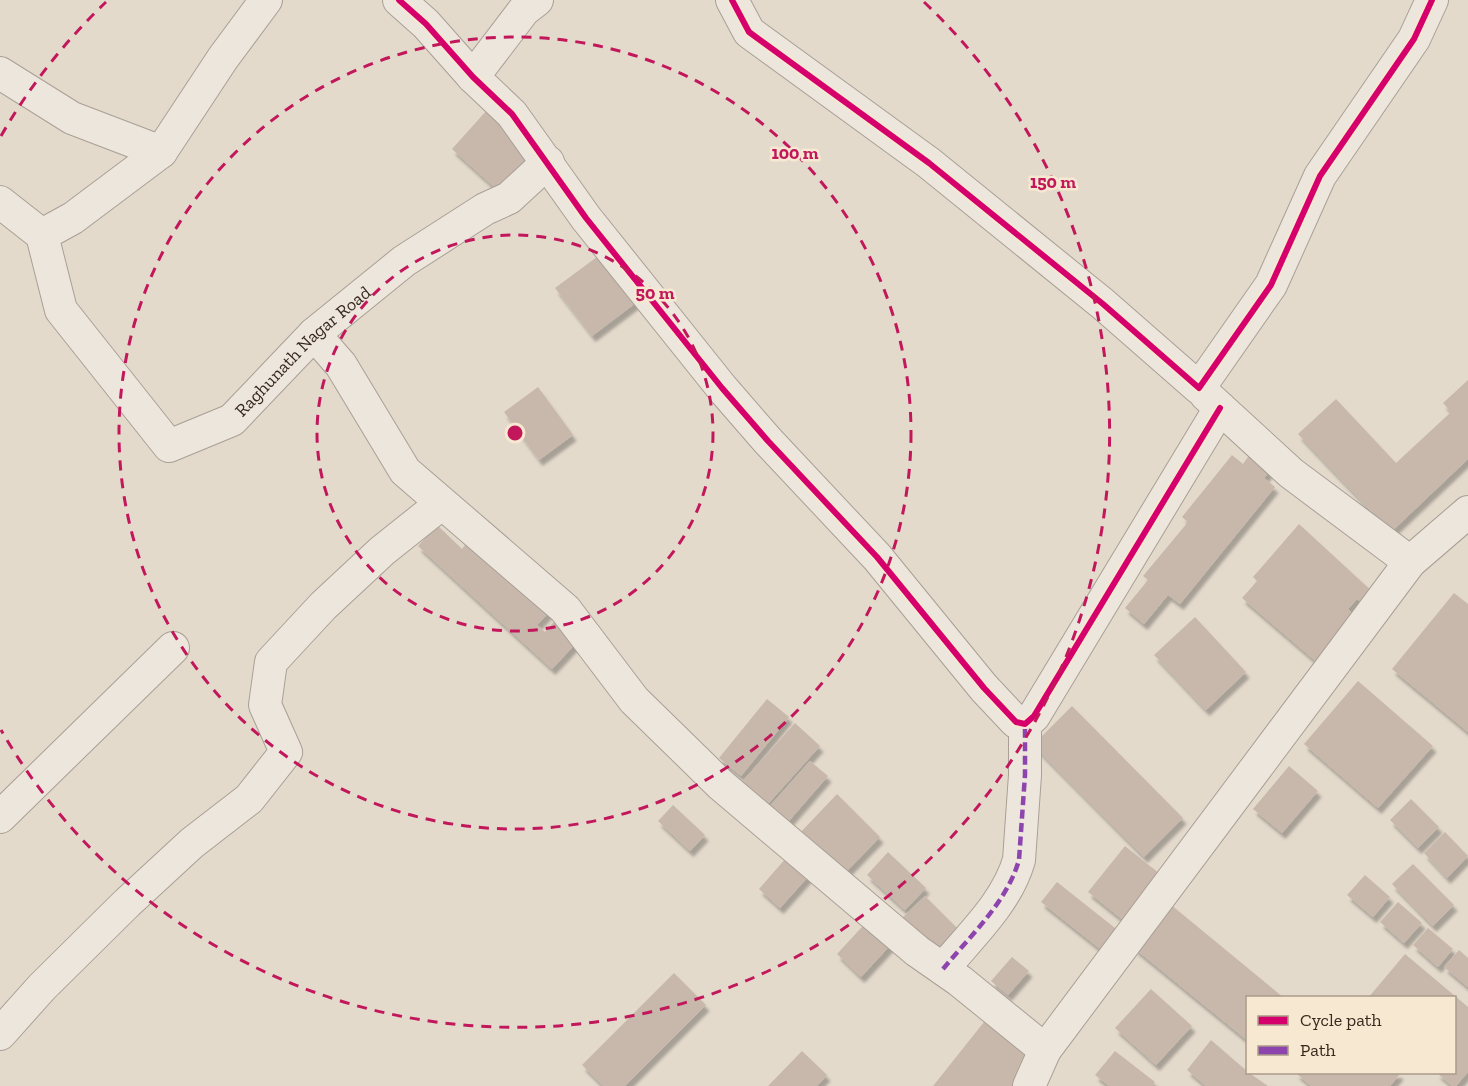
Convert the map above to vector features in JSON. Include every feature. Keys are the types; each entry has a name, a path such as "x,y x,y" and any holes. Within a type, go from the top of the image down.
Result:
{"street":[{"path":"0,202 42,235 72,218 161,152 223,58 266,0"},
{"path":"399,0 426,24 473,77 512,114 586,218 722,388 768,441 877,557 984,688 1016,722 1025,724"},
{"path":"473,77 524,10 537,0"},
{"path":"732,0 749,32 929,163 1103,304 1291,473 1410,561"},
{"path":"943,969 1012,884 1019,860 1025,775 1025,724 1034,716 1271,285 1320,176 1414,39 1432,0"},
{"path":"0,73 72,118 161,152"},
{"name":"Raghunath Nagar Road","path":"42,235 61,310 170,446 232,420 314,334 404,261 485,209 509,198 548,162"},
{"path":"314,334 340,365 405,471 565,609 634,700 721,785 917,951 1045,1050"},
{"path":"0,1034 42,987 127,903 192,843 249,799 286,752 266,705 271,662 323,606 382,551 441,504"},
{"path":"1029,1086 1045,1050 1410,561 1468,512"},
{"path":"0,817 173,648"}],"building":[{"path":"487,110 538,156 503,195 452,149"},
{"path":"605,251 641,299 592,336 555,288"},
{"path":"1468,380 1468,459 1391,532 1298,434 1336,399 1396,463 1451,412 1443,403"},
{"path":"538,387 573,435 539,460 504,412"},
{"path":"1250,454 1270,471 1264,478 1275,487 1180,604 1168,595 1144,624 1125,608 1148,580 1143,576 1188,522 1182,517 1232,455 1243,464"},
{"path":"1299,524 1374,593 1364,605 1357,599 1348,609 1352,613 1319,664 1242,598 1257,581 1253,577"},
{"path":"437,525 462,549 466,544 476,553 479,550 552,609 537,625 545,632 558,617 581,638 552,669 418,546"},
{"path":"1454,593 1468,604 1468,732 1392,669"},
{"path":"1195,617 1246,672 1206,710 1154,655"},
{"path":"1358,681 1433,746 1378,808 1304,744"},
{"path":"767,699 789,717 741,776 719,758"},
{"path":"1072,706 1183,818 1144,857 1033,745"},
{"path":"795,723 820,746 767,805 742,782"},
{"path":"810,761 828,776 788,822 770,806"},
{"path":"1289,766 1318,791 1282,833 1253,809"},
{"path":"837,794 880,837 841,877 798,835"},
{"path":"1411,799 1439,827 1418,848 1390,820"},
{"path":"673,805 705,835 690,851 658,821"},
{"path":"1445,832 1468,856 1447,878 1424,853"},
{"path":"1125,846 1160,874 1123,920 1088,892"},
{"path":"793,850 815,869 780,908 759,889"},
{"path":"888,852 926,888 905,910 867,875"},
{"path":"1413,864 1454,905 1433,926 1392,884"},
{"path":"1365,875 1390,897 1373,917 1347,895"},
{"path":"1057,882 1120,932 1104,952 1041,902"},
{"path":"925,896 963,934 937,959 899,921"},
{"path":"1398,902 1422,923 1404,943 1380,922"},
{"path":"1170,904 1282,996 1246,996 1246,1039 1134,948"},
{"path":"872,916 897,938 861,977 837,954"},
{"path":"1428,928 1453,949 1438,967 1413,945"},
{"path":"1459,950 1468,958 1468,987 1444,967"},
{"path":"1405,954 1455,996 1370,996"},
{"path":"1012,957 1029,971 1008,995 991,981"},
{"path":"674,973 706,1005 625,1086 603,1086 582,1065"},
{"path":"1151,989 1192,1026 1156,1065 1115,1028"},
{"path":"1456,997 1468,1007 1468,1072 1456,1086 1452,1086 1438,1074 1456,1074"},
{"path":"984,1022 1032,1060 1011,1086 933,1086"},
{"path":"1211,1040 1246,1070 1246,1074 1251,1074 1268,1086 1206,1086 1187,1070"},
{"path":"802,1051 827,1075 817,1086 768,1086"},
{"path":"1115,1051 1155,1082 1152,1086 1109,1086 1095,1075"},
{"path":"1297,1074 1400,1074 1390,1086 1311,1086"}],"marked path":[{"path":"943,969 997,904 1019,860 1025,775 1025,724"}],"cycle path":[{"path":"399,0 426,24 473,77 512,114 586,218 722,388 768,441 877,557 984,688 1016,722 1025,724 1034,716 1220,408"},
{"path":"732,0 749,32 929,163 1103,304 1199,388 1271,285 1320,176 1414,39 1432,0"}]}
